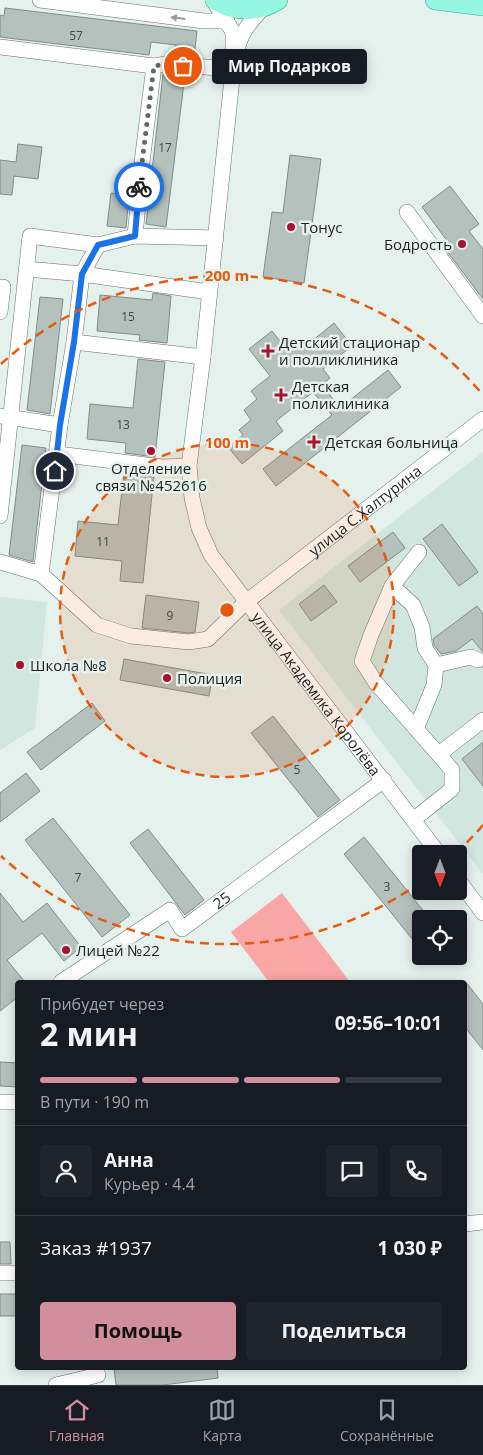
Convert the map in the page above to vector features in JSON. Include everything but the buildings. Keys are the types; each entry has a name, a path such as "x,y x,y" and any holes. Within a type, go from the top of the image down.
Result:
{"main road":[{"path":"214,0 237,9 252,10 270,4"},
{"path":"435,0 483,6"}],"street":[{"path":"40,0 204,21 227,21"},
{"name":"улица Академика Королёва","path":"214,0 233,32 233,69 190,466 192,498 199,528 211,555 432,845"},
{"path":"0,47 154,66 164,64 233,69 238,44 249,22 270,4"},
{"path":"135,236 154,66"},
{"path":"407,212 483,316"},
{"path":"0,516 6,417 30,236 98,245 135,236 216,238"},
{"path":"0,562 42,574 60,425 74,342 82,274 98,245"},
{"path":"27,269 82,274 209,292"},
{"path":"0,287 3,288 0,312"},
{"path":"74,342 203,357"},
{"path":"6,417 60,425"},
{"name":"улица С.Халтурина","path":"42,574 97,625 131,636 189,642 208,639 246,602 483,419"},
{"path":"58,454 162,467 190,466"},
{"path":"413,820 452,789 452,770 376,683 362,661 370,634 392,586 419,552"},
{"path":"392,586 413,605 422,626 425,648 436,665 434,685 416,729"},
{"path":"436,665 471,657 478,660"},
{"path":"439,754 483,720"},
{"name":"25","path":"64,980 170,910 182,928 384,780"},
{"path":"468,893 483,913"},
{"path":"0,1102 15,1102"},
{"path":"467,1224 483,1222"},
{"path":"0,1273 15,1273"},
{"path":"56,1385 98,1375"}],"shaded area":[{"path":"483,452 483,874 468,855 468,845 461,845 279,610"},
{"name":"Школа №8","path":"0,597 47,602 35,728 0,750"},
{"path":"282,893 348,980 267,980 231,932"}],"way so far":[{"path":"139,187 154,66 164,64 183,66"}],"place":[{"name":"Мир Подарков","path":"183,66"},
{"name":"Тонус","path":"291,227"},
{"name":"Бодрость","path":"462,244"},
{"name":"Детский стационар и полликлиника","path":"268,351"},
{"name":"Детская поликлиника","path":"281,395"},
{"name":"Детская больница","path":"314,442"},
{"name":"Отделение связи №452616","path":"151,451"},
{"name":"Школа №8","path":"20,665"},
{"name":"Полиция","path":"167,678"},
{"name":"Лицей №22","path":"66,950"}],"route":[{"path":"55,471 82,274 98,245 135,236 139,187"}]}
